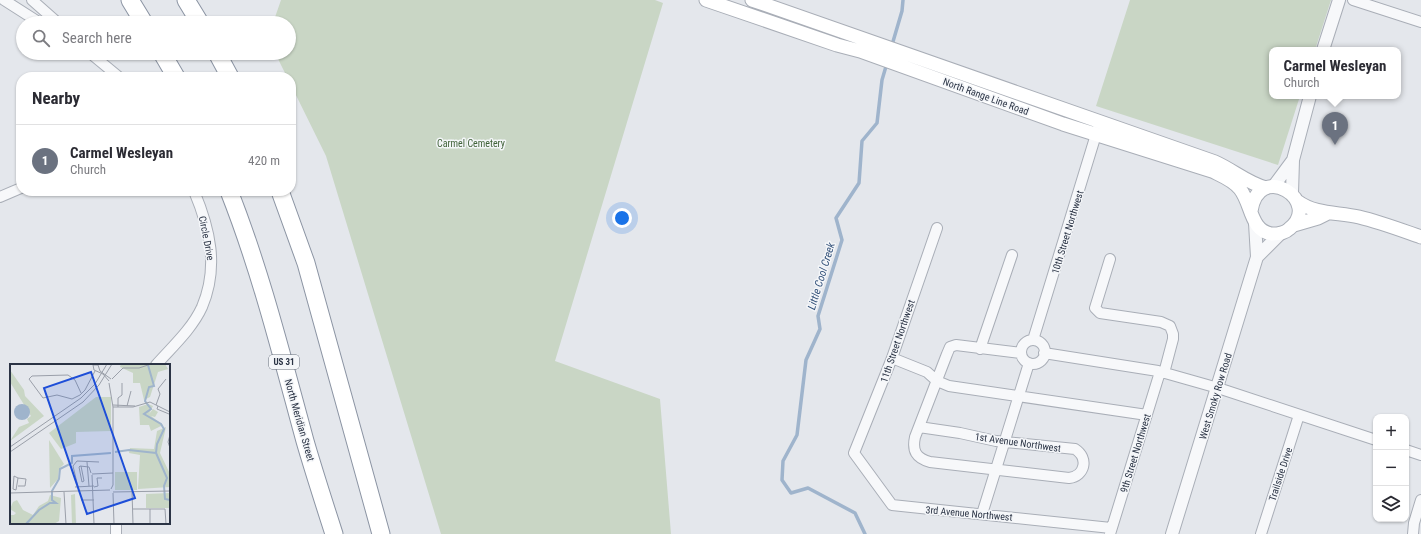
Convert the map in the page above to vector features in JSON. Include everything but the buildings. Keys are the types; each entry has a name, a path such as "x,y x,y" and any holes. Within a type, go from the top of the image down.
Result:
{"highway":[{"path":"130,0 140,16"},
{"path":"186,0 196,16"},
{"path":"166,60 173,72"},
{"path":"221,60 227,72"},
{"name":"North Meridian Street","path":"232,196 267,298 306,443 334,534"},
{"path":"282,196 308,270 381,534"}],"main road":[{"name":"North Range Line Road","path":"706,0 837,45 860,51 904,67 1098,129 1215,162 1225,166 1254,185 1269,188"},
{"name":"North Range Line Road","path":"752,0 908,53 1098,129 1222,176 1239,189 1253,217"},
{"path":"1326,214 1294,225 1281,233 1270,234 1264,231 1253,217 1254,200 1269,188 1280,187 1295,197 1306,207 1326,214 1360,217 1421,237"},
{"path":"1294,225 1299,214 1295,197"}],"street":[{"path":"4,0 29,16"},
{"path":"32,0 50,16"},
{"path":"1324,47 1338,0"},
{"path":"1353,0 1421,22"},
{"path":"98,60 113,72"},
{"path":"1295,197 1293,160 1309,99"},
{"name":"10th Street Northwest","path":"1033,340 1098,129"},
{"path":"1269,188 1293,160"},
{"path":"0,197 16,190"},
{"name":"Circle Drive","path":"157,364 194,320 202,307 210,282 212,263 209,238 204,214 196,196"},
{"name":"West Smoky Row Road","path":"1172,534 1257,257 1253,217"},
{"name":"11th Street Northwest","path":"854,453 892,358 937,228"},
{"name":"West Smoky Row Road","path":"1257,257 1281,233"},
{"path":"980,349 1012,255"},
{"name":"9th Street Northwest","path":"1110,259 1095,308 1100,313 1162,322 1170,326 1173,334 1173,339 1110,531"},
{"path":"1033,340 1041,343 1044,353 1039,362 1029,363 1023,358 1021,353 1023,345 1033,340"},
{"path":"919,427 950,347 956,345 1021,353"},
{"path":"1044,353 1162,372 1218,388 1373,439"},
{"path":"892,358 927,372 937,380 950,386 1147,415"},
{"path":"982,514 1029,363"},
{"name":"Trailside Drive","path":"1261,534 1299,415"},
{"name":"1st Avenue Northwest","path":"919,427 1004,442 1075,449 1083,457 1084,467 1078,475 1069,478 930,462 923,460 915,454 914,444 919,427"},
{"path":"1409,451 1421,455"},
{"name":"3rd Avenue Northwest","path":"854,453 892,505 982,514 1110,531"},
{"path":"1413,534 1414,522 1421,500"}],"green space":[{"name":"Carmel Cemetery","path":"281,0 655,0 663,3 555,361 660,399 671,534 441,534 326,156 296,95 296,72 284,72 278,60 296,60 296,16 275,16"},
{"path":"1130,0 1331,0 1316,47 1269,47 1269,99 1299,99 1278,165 1096,106"}],"waterway":[{"name":"Little Cool Creek","path":"892,45 902,11 903,0"},
{"name":"Little Cool Creek","path":"865,534 855,513 808,488 791,493 782,480 783,461 797,435 806,360 820,329 818,316 842,240 836,218 859,183 862,141 877,123 882,80 887,63"}],"place":[{"name":"Carmel Wesleyan","path":"1335,145"}]}
